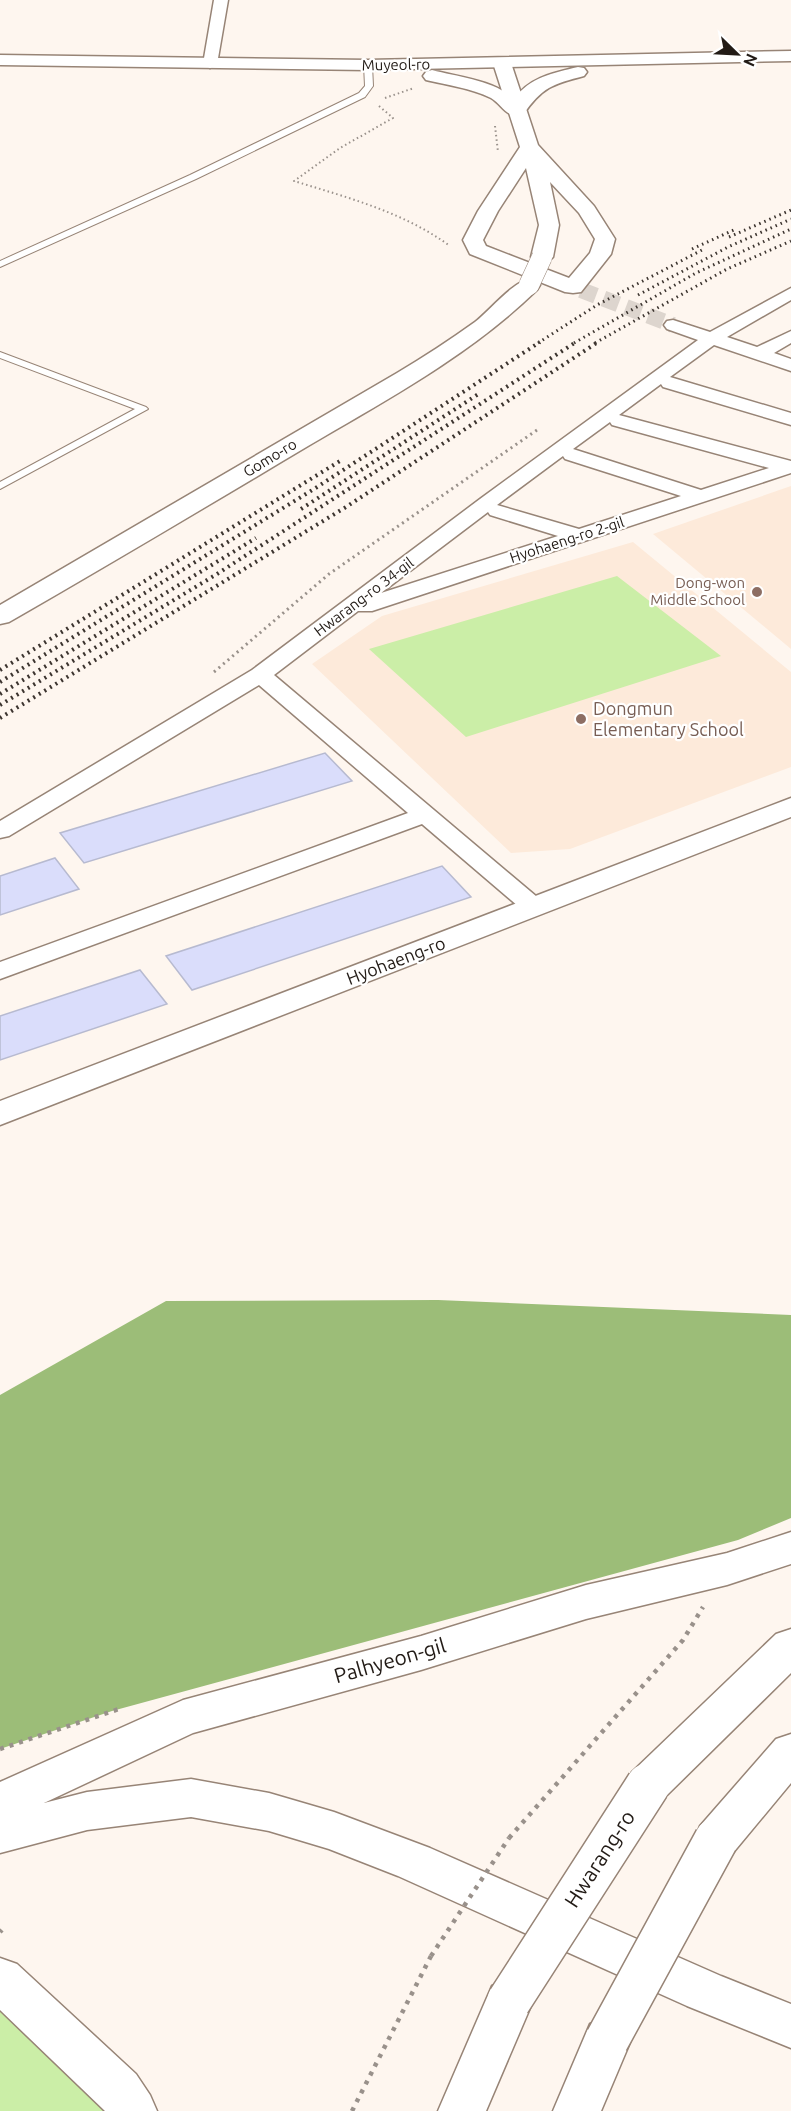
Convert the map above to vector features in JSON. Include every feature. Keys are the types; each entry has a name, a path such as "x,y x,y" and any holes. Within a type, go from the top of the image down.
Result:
{"main road":[{"name":"Muyeol-ro","path":"0,60 368,66 791,56"},
{"path":"516,111 526,93 539,84 614,61"},
{"path":"501,63 530,147 586,210 605,239 600,254 577,289 477,250 473,240 530,147"},
{"path":"401,65 444,81 473,86 499,95 516,111"},
{"name":"Gomo-ro","path":"0,615 123,547 424,366 507,308 529,285 542,257 549,225 540,179 530,147"},
{"name":"Hyohaeng-ro","path":"0,1114 791,807"},
{"name":"Palhyeon-gil","path":"0,1803 183,1718 422,1653 586,1602 727,1569 791,1548"},
{"name":"Hwarang-ro","path":"462,2111 509,2001 648,1785 791,1646"},
{"path":"577,2111 607,2040 716,1840 791,1752"},
{"path":"0,1834 87,1810 191,1798 268,1812 334,1831 414,1862 791,2026"},
{"path":"0,1979 119,2090 133,2111"}],"street":[{"path":"210,64 221,0"},
{"name":"Hwarang-ro 34-gil","path":"0,831 260,675 487,503 712,338 789,296"},
{"path":"673,325 791,365"},
{"path":"758,354 791,336"},
{"path":"670,382 791,419"},
{"path":"619,421 790,467"},
{"path":"572,455 701,496"},
{"name":"Hyohaeng-ro 2-gil","path":"344,613 790,467"},
{"path":"497,511 579,536"},
{"path":"260,675 534,907"},
{"path":"0,971 425,815"}],"lane":[{"path":"0,264 193,177 362,95 369,86 368,66"},
{"path":"0,486 143,409 3,359"}],"path":[{"path":"385,98 418,87"},
{"path":"374,102 393,118 340,148 294,181 384,211 431,230 452,248 464,252 477,250"},
{"path":"495,122 500,164 510,177"},
{"path":"205,679 260,635 329,574 537,430"},
{"path":"352,2111 431,1956 509,1838 683,1640 727,1569"}],"shaded area":[{"name":"Dong-won Middle School","path":"791,486 791,649 653,534"},
{"name":"Dongmun Elementary School","path":"633,542 791,672 791,767 570,849 511,853 312,664 382,616"}],"green space":[{"path":"617,576 721,656 466,737 369,649"},
{"path":"438,1300 791,1315 791,1518 738,1540 112,1711 0,1749 0,1395 166,1301"},
{"path":"0,1994 116,2111 0,2111"}],"building":[{"path":"325,753 352,781 84,863 60,833"},
{"path":"55,858 79,889 0,915 0,876"},
{"path":"442,866 471,897 192,990 166,956"},
{"path":"140,970 167,1004 0,1060 0,1016"}],"tunnel":[{"path":"581,290 673,325"}],"railway":[{"path":"729,237 791,210"},
{"path":"638,295 728,247 791,219"},
{"path":"692,249 736,229"},
{"path":"574,343 696,273 791,229"},
{"path":"595,343 727,269 791,241"},
{"path":"538,343 597,305 702,250"},
{"path":"0,682 314,489 540,342"},
{"path":"0,705 217,574 576,342"},
{"path":"0,718 346,507 598,342"},
{"path":"301,509 480,393"},
{"path":"0,670 340,461"},
{"path":"0,694 256,538"}],"place":[{"name":"Dong-won Middle School","path":"757,592"},
{"name":"Dongmun Elementary School","path":"581,719"}]}
